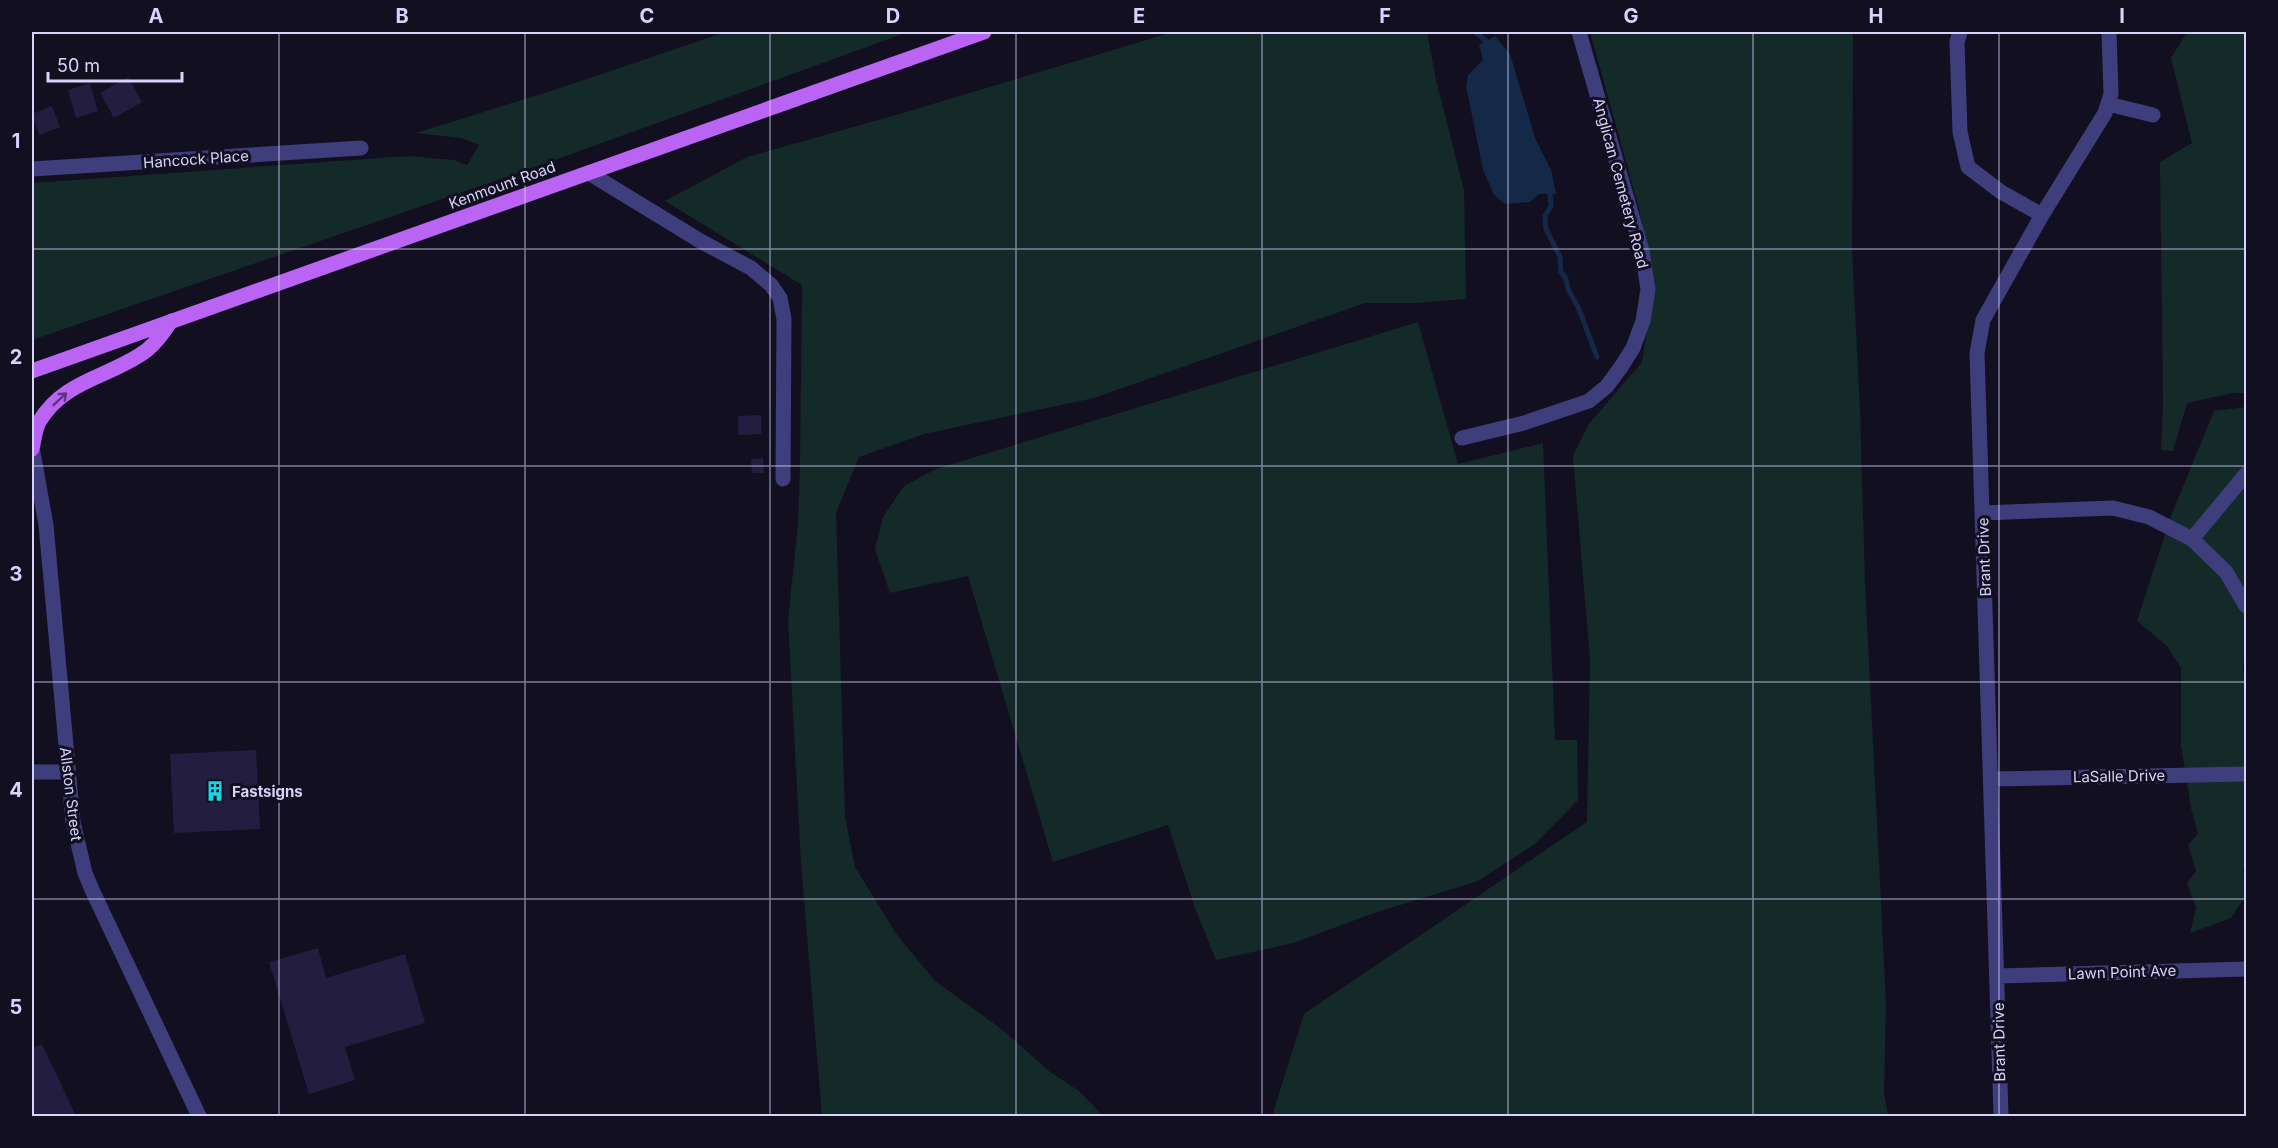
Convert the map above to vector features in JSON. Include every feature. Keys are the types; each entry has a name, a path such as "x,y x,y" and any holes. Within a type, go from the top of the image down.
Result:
{"main road":[{"name":"Kenmount Road","path":"32,370 984,32"},
{"path":"32,448 39,423 57,401 77,384 145,351 159,339 171,321"}],"street":[{"name":"Anglican Cemetery Road","path":"1462,438 1524,423 1589,401 1607,386 1621,368 1633,348 1643,321 1647,289 1642,251 1579,32"},
{"path":"1960,32 1957,42 1960,132 1968,167 2001,192 2042,215"},
{"name":"Brant Drive","path":"2001,1116 1977,353 1983,320 2042,215 2105,112 2111,94 2109,32"},
{"path":"2108,104 2153,115"},
{"name":"Hancock Place","path":"32,169 361,148"},
{"path":"589,173 702,242 751,268 771,285 780,298 784,319 783,479"},
{"name":"Allston Street","path":"32,448 46,525 73,822 85,873 199,1116"},
{"path":"2192,539 2247,474"},
{"path":"1983,513 2113,508 2149,517 2192,539 2226,572 2247,606"},
{"path":"32,772 67,772"},
{"name":"LaSalle Drive","path":"1991,779 2247,774"},
{"name":"Lawn Point Ave","path":"1997,976 2247,969"}],"green space":[{"path":"726,32 908,32 530,169 32,340 32,183 409,156 454,160 467,165 479,145 461,138 416,133 554,90"},
{"path":"1173,32 1427,32 1436,80 1464,190 1466,299 1416,303 1365,303 1094,398 924,434 859,457 836,513 845,817 855,867 897,935 935,981 1004,1031 1050,1072 1079,1091 1103,1116 822,1116 801,862 788,620 798,524 802,285 665,201 747,157"},
{"path":"1590,32 1853,32 1852,251 1865,583 1886,1005 1884,1092 1888,1116 1272,1116 1304,1014 1587,822 1590,659 1573,456 1589,424 1642,362 1655,283 1638,205"},
{"path":"2187,32 2246,32 2246,393 2233,393 2187,403 2173,451 2161,450 2163,402 2160,162 2192,143 2171,58"},
{"path":"1418,322 1458,464 1543,443 1555,740 1577,740 1578,800 1535,844 1478,881 1374,913 1293,943 1216,960 1195,908 1168,825 1053,862 968,576 890,593 875,549 883,517 904,486 936,469"},
{"path":"2246,407 2246,637 2243,666 2246,714 2246,864 2243,869 2246,895 2231,918 2190,933 2196,908 2187,883 2196,871 2188,845 2198,834 2191,808 2181,745 2181,668 2167,646 2137,621 2171,516 2214,411"}],"water":[{"path":"1495,36 1510,54 1535,138 1551,170 1556,194 1539,194 1530,202 1505,204 1494,195 1483,170 1466,86 1468,75 1483,60 1479,45"}],"building":[{"path":"128,77 142,102 114,118 100,93"},
{"path":"90,83 98,111 76,118 68,90"},
{"path":"52,106 60,127 39,135 32,114"},
{"path":"761,415 761,434 738,435 738,416"},
{"path":"763,458 764,473 752,473 751,459"},
{"name":"Fastsigns","path":"256,750 260,829 174,833 170,754"},
{"path":"318,948 326,978 405,954 425,1023 345,1047 355,1080 309,1094 269,962"},
{"path":"42,1044 76,1116 32,1116 32,1048"}],"waterway":[{"path":"1475,32 1486,41"},
{"path":"1550,194 1551,206 1545,216 1546,229 1560,257 1561,272 1579,309 1597,357"}],"place":[{"name":"Fastsigns","path":"215,791"}]}
